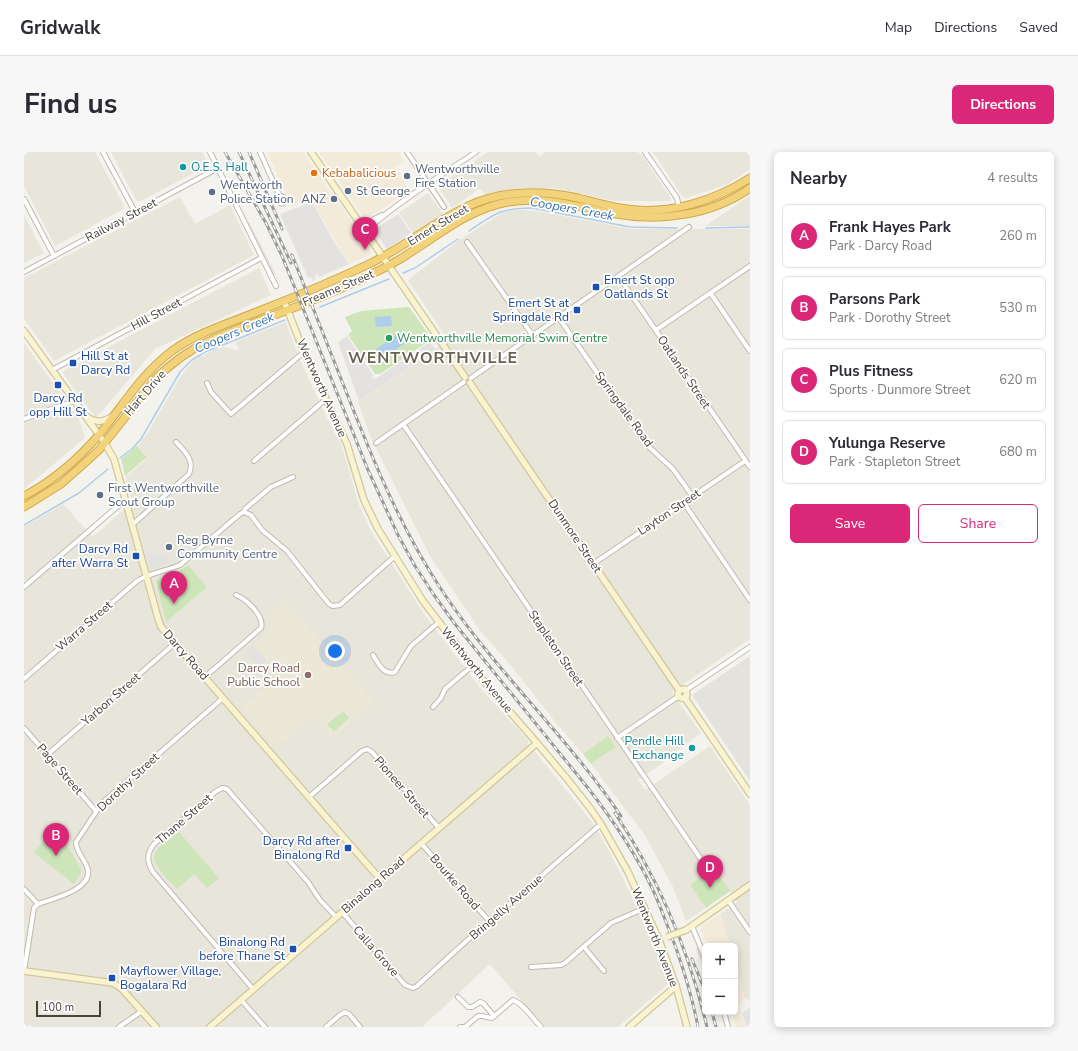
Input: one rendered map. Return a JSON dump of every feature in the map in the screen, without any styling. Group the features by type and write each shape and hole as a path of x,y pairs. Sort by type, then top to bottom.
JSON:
{"highway":[{"name":"Emert Street","path":"383,257 456,212 468,206 504,195 521,193 552,193 628,209 658,209 695,204 716,196 750,178"},
{"name":"Emert Street","path":"389,266 469,215 491,206 536,200 551,201 630,216 668,216 686,214 714,206 725,202 750,188"},
{"name":"Freame Street","path":"284,301 332,281 383,257"},
{"name":"Freame Street","path":"288,310 389,266"},
{"name":"Hart Drive","path":"24,496 50,480 68,466 99,435 144,377 164,358 180,346 214,328 284,301"},
{"name":"Hart Drive","path":"24,507 69,478 95,454 156,378 177,360 202,344 288,310"}],"main road":[{"name":"Dunmore Street","path":"311,152 679,690"},
{"name":"Wentworth Avenue","path":"284,301 304,352 347,444 369,512 395,556 439,622 490,689 537,743 590,808 601,824 628,872 659,940 676,986 687,1027"},
{"name":"Darcy Road","path":"24,332 104,442 116,464 160,624 205,678 380,879"},
{"path":"84,414 93,421 99,422 112,417"},
{"path":"685,698 687,695 684,688 679,690 678,696 685,698 750,794"},
{"name":"Binalong Road","path":"210,1027 537,743"},
{"path":"659,940 686,930 750,885"},
{"path":"24,971 116,984 156,1027"},
{"path":"629,1027 676,986"}],"street":[{"path":"103,152 135,212"},
{"path":"210,152 276,286"},
{"path":"260,152 280,197"},
{"path":"407,152 444,207"},
{"path":"359,222 367,223 389,211 476,152"},
{"path":"645,152 677,198 679,207"},
{"name":"Railway Street","path":"24,272 218,168"},
{"path":"24,199 54,256"},
{"path":"367,234 370,227 389,211"},
{"path":"376,442 619,277 689,227"},
{"path":"468,242 533,336"},
{"name":"Hill Street","path":"52,370 261,258"},
{"path":"656,330 750,266"},
{"name":"Oatlands Street","path":"619,277 750,468"},
{"path":"711,294 750,352"},
{"name":"Springdale Road","path":"559,318 648,446 673,469 693,497"},
{"path":"207,383 211,392 231,414 304,352"},
{"path":"254,461 326,399"},
{"path":"24,419 74,401"},
{"name":"Stapleton Street","path":"403,424 709,871"},
{"path":"132,525 189,474 191,461 176,442"},
{"name":"Layton Street","path":"593,564 745,460"},
{"name":"Warra Street","path":"24,679 137,581 146,576 170,569 182,563 237,516 244,512 245,509 270,487 293,477"},
{"path":"24,587 118,506 126,502"},
{"path":"684,503 750,600"},
{"path":"244,512 251,515 262,530 286,551 329,604 333,606 340,605 395,556"},
{"path":"205,678 261,628 263,623 244,599 236,596"},
{"path":"373,655 385,672 391,674 395,672 411,646 439,622"},
{"name":"Yarbon Street","path":"47,755 175,643"},
{"path":"686,690 750,647"},
{"path":"433,707 441,698 445,688 472,666"},
{"path":"618,738 678,696"},
{"name":"Dorothy Street","path":"38,904 73,892 81,887 88,870 78,850 76,842 102,803 223,698"},
{"name":"Page Street","path":"24,728 96,811"},
{"name":"Pioneer Street","path":"309,797 362,751 367,749 372,752 439,828"},
{"name":"Thane Street","path":"254,989 153,872 148,860 148,854 154,844 215,792 222,788 227,790 308,882 320,900 336,917"},
{"name":"Bringelly Avenue","path":"411,988 417,986 489,921 601,824"},
{"name":"Bourke Road","path":"421,843 489,921"},
{"path":"24,889 38,904 32,913 24,971"},
{"path":"728,900 750,932"},
{"path":"531,966 563,964 611,924 645,908"},
{"name":"Calla Grove","path":"342,912 405,985 411,988"},
{"path":"692,926 702,951"},
{"path":"584,947 604,971"},
{"path":"458,997 468,1007 474,1006 480,1002 483,1003 494,1016"},
{"path":"241,1000 265,1027"},
{"path":"465,1027 478,1016 490,1019 509,1003 515,1000 541,1027"},
{"path":"119,1027 142,1011"},
{"path":"326,1027 340,1014 346,1012 360,1027"},
{"path":"725,1015 728,1027"}],"shaded area":[{"path":"24,152 95,152 125,208 55,246 24,186"},
{"path":"111,152 202,152 209,165 139,202 136,200"},
{"path":"267,152 303,152 372,251 371,254 349,264 309,196 292,207"},
{"path":"319,152 398,152 404,161 394,168 409,190 367,219 364,218"},
{"path":"488,152 535,152 539,157 546,152 637,152 642,155 671,198 670,201 615,201 553,188 520,188 485,194 480,188 452,208 438,186"},
{"path":"653,152 750,152 750,169 728,184 686,198 682,196"},
{"path":"428,193 443,214 414,234 399,213"},
{"path":"750,195 750,226 706,226"},
{"path":"180,197 195,224 230,205 254,255 54,361 24,319 24,278"},
{"path":"312,202 333,240 349,264 319,277 317,274 315,275 316,279 313,281 311,277 308,278 280,214"},
{"path":"518,210 536,211 631,229 750,229 750,639 672,692 701,733 675,752 676,754 638,780 645,790 710,746 750,805 750,1001 745,998 738,974 738,943 729,943 720,914 737,902 716,871 712,876 706,877 690,885 706,908 686,921 673,887 644,834 591,764 616,747 608,736 583,754 508,662 481,632 430,556 371,438 358,402 448,340 408,280 458,241 502,213"},
{"path":"398,214 411,233 387,249 374,230"},
{"path":"24,215 44,253 24,263"},
{"path":"245,222 249,222 276,275 272,275"},
{"path":"259,268 271,295 155,349 96,418 64,375 63,372 65,370"},
{"path":"286,322 300,360 323,410 342,446 359,505 371,531 424,614 482,690 528,740 528,743 592,822 601,836 623,878 657,953 668,984 618,1027 544,1027 490,964 422,1027 33,1027 30,1024 28,1027 24,1027 24,527 63,504 93,537 132,502 126,477 148,457 138,446 149,431 179,379 196,359 216,349 224,347 239,350 235,342","holes":["275,626 333,738 313,715 242,709 272,683","179,832 207,888 194,874 155,853"]},
{"path":"347,336 373,375 372,378 375,379 430,342 435,349 359,401 338,342"},
{"path":"24,343 79,419 85,438 24,489"},
{"path":"153,548 156,556 167,552 170,563 151,569 146,553"},
{"name":"Darcy Road Public School","path":"285,600 374,702 333,738 312,715 275,748 242,709 271,683 245,652 275,626 266,616"},
{"path":"253,645 267,661 259,668 245,652"},
{"path":"750,656 750,781 692,695"},
{"path":"720,914 729,943 707,943 701,930 702,926"},
{"path":"699,948 702,956 702,964 696,949"},
{"path":"738,974 745,998 738,1005"},
{"path":"738,1005 747,1027 736,1027 733,1015 738,1015"},
{"path":"750,1007 750,1027 747,1027 742,1014"}],"green space":[{"name":"Wentworthville Memorial Swim Centre","path":"409,307 429,335 429,341 380,374 375,374 348,335 352,331 345,317 361,311"},
{"path":"137,446 147,457 125,476 121,459"},
{"path":"188,565 207,587 166,622 156,581 163,576 180,570"},
{"path":"343,711 349,718 334,732 327,724"},
{"path":"608,736 616,747 591,764 583,754"},
{"path":"50,831 66,844 81,869 81,873 74,884 34,853"},
{"path":"179,832 219,878 207,888 194,874 177,889 155,862 155,853 159,847"},
{"path":"715,870 730,891 706,908 690,885 703,875 706,877 712,876"}],"water":[{"path":"391,316 392,326 376,327 375,317"},
{"path":"401,332 408,341 381,360 375,350"}],"waterway":[{"name":"Coopers Creek","path":"469,231 498,213 521,208 532,208 630,227 677,228"},
{"name":"Coopers Creek","path":"706,228 750,227"},
{"name":"Coopers Creek","path":"403,273 415,268 458,239"},
{"name":"Coopers Creek","path":"320,307 389,279"},
{"name":"Coopers Creek","path":"120,458 133,448 141,439 180,372 192,360 205,352 285,320"},
{"name":"Coopers Creek","path":"24,525 79,493 108,469"}],"railway":[{"path":"225,152 266,223 282,256 368,470 398,535 415,566 455,624 588,788 631,849 652,888 676,948 694,1007 698,1027"},
{"path":"239,152 291,263"},
{"path":"249,152 282,229"},
{"path":"292,255 379,473 427,567 462,619 507,675 578,758 621,816"},
{"path":"615,813 631,838 671,916 682,943 700,999 707,1027"},
{"path":"692,959 702,984"},
{"path":"713,1015 716,1027"}],"place":[{"name":"O.E.S. Hall","path":"183,167"},
{"name":"Kebabalicious","path":"314,173"},
{"name":"Wentworthville Fire Station","path":"407,176"},
{"name":"St George","path":"348,191"},
{"name":"Wentworth Police Station","path":"212,192"},
{"name":"ANZ","path":"334,199"},
{"name":"Plus Fitness","path":"365,250"},
{"name":"Emert St opp Oatlands St","path":"596,287"},
{"name":"Emert St at Springdale Rd","path":"577,310"},
{"name":"Wentworthville Memorial Swim Centre","path":"389,338"},
{"name":"Hill St at Darcy Rd","path":"73,363"},
{"name":"Darcy Rd opp Hill St","path":"58,385"},
{"name":"First Wentworthville Scout Group","path":"100,495"},
{"name":"Reg Byrne Community Centre","path":"169,547"},
{"name":"Darcy Rd after Warra St","path":"136,556"},
{"name":"Frank Hayes Park","path":"174,604"},
{"name":"Darcy Road Public School","path":"308,675"},
{"name":"Pendle Hill Exchange","path":"692,748"},
{"name":"Darcy Rd after Binalong Rd","path":"348,848"},
{"name":"Parsons Park","path":"56,856"},
{"name":"Yulunga Reserve","path":"710,888"},
{"name":"Binalong Rd before Thane St","path":"293,949"},
{"name":"Mayflower Village, Bogalara Rd","path":"112,978"}],"district":[{"name":"WENTWORTHVILLE","path":"433,357"}]}
